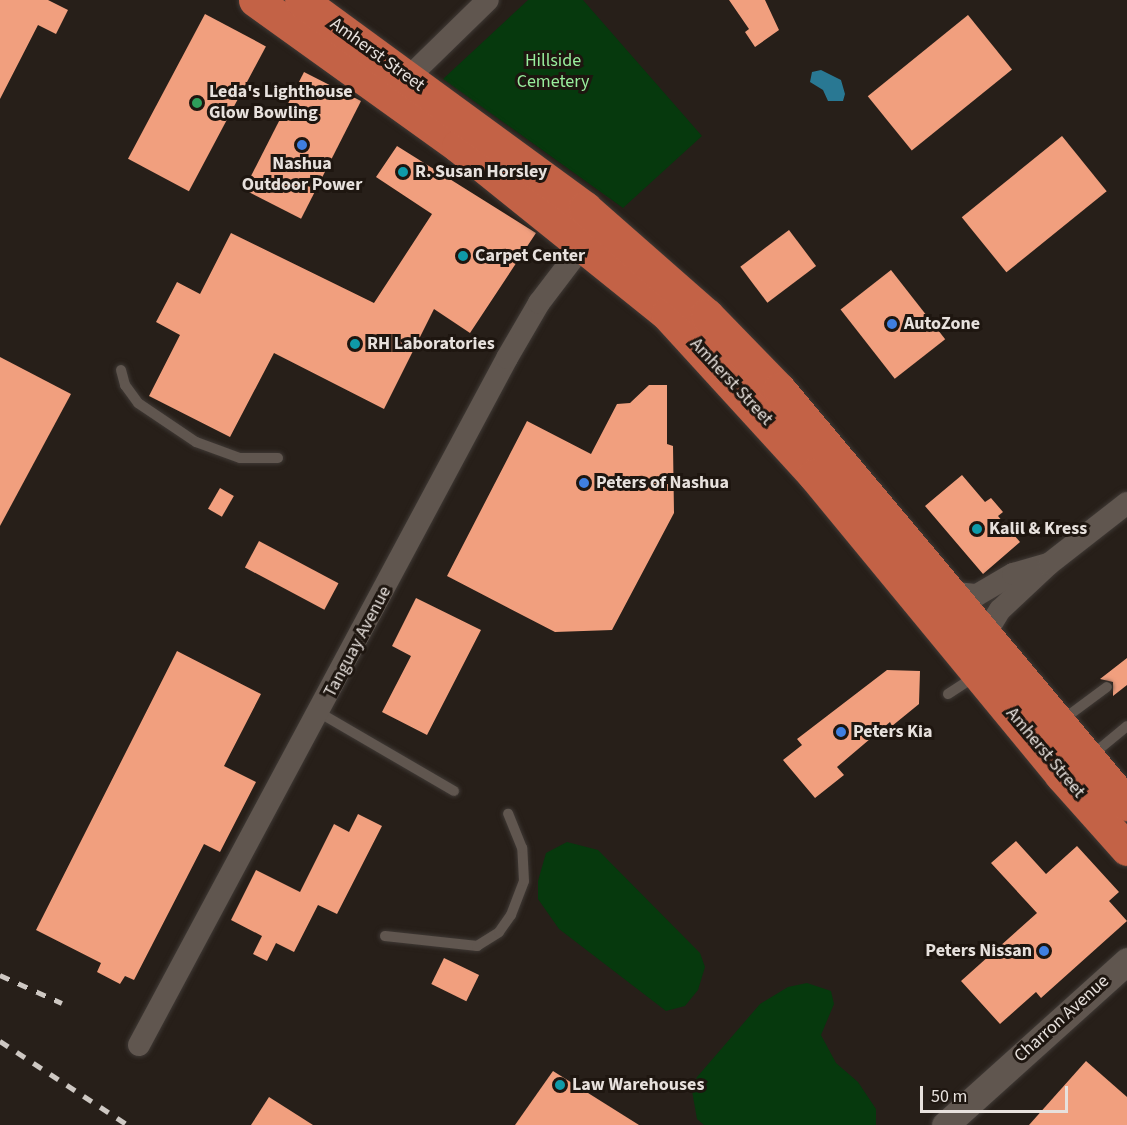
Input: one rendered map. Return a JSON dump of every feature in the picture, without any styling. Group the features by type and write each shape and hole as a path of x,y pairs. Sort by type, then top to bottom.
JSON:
{"highway":[{"name":"Amherst Street","path":"255,0 458,146 584,244 667,314 718,366 1127,849"},
{"name":"Amherst Street","path":"301,0 585,208 699,307 779,389 988,643 1127,804"}],"street":[{"path":"409,77 488,0"},
{"name":"Tanguay Avenue","path":"140,1045 320,713 507,358 539,303 584,244"},
{"path":"988,643 989,628 995,616 1049,564 1127,503"},
{"path":"947,592 977,595 1013,574 1049,564"},
{"name":"Charron Avenue","path":"945,1125 1127,961"}],"lane":[{"path":"121,370 125,385 138,403 196,442 240,458 278,458"},
{"path":"948,694 980,674"},
{"path":"1057,724 1107,687"},
{"path":"320,713 454,791"},
{"path":"1087,759 1127,726"},
{"path":"385,936 477,946 499,932 511,915 524,881 522,848 508,814"}],"green space":[{"name":"Hillside Cemetery","path":"528,0 583,0 702,136 623,208 443,79"},
{"path":"567,842 598,850 700,953 705,967 698,990 685,1006 666,1011 559,929 538,899 538,881 546,853"},
{"path":"807,983 831,991 834,1004 821,1035 836,1063 858,1082 876,1109 876,1125 704,1125 697,1119 692,1091 697,1077 760,1004 788,987"}],"water":[{"path":"821,70 841,80 845,94 843,101 828,101 823,90 810,82 812,72"}],"building":[{"path":"0,0 48,0 68,10 56,34 38,25 0,99"},
{"path":"729,0 765,0 779,30 755,47 745,32 749,29"},
{"name":"Leda's Lighthouse Glow Bowling","path":"205,14 266,46 189,191 128,159"},
{"path":"968,15 1012,69 912,151 868,96"},
{"name":"Nashua Outdoor Power","path":"304,72 361,101 301,219 244,190"},
{"path":"1062,136 1107,191 1006,272 962,217"},
{"path":"397,146 536,233 470,333 434,309 384,409 274,353 230,437 149,396 180,335 156,322 177,282 200,294 231,233 374,303 432,214 376,177"},
{"path":"789,230 816,266 767,303 740,267"},
{"name":"AutoZone","path":"891,270 945,339 895,379 841,309"},
{"path":"0,357 71,394 0,526"},
{"name":"Peters of Nashua","path":"649,385 667,385 667,444 673,446 674,513 612,630 555,632 447,576 527,421 591,454 617,404 630,403"},
{"name":"Kalil & Kress","path":"962,475 985,502 991,498 1003,512 998,516 1020,542 983,574 925,506"},
{"path":"220,488 234,496 222,517 208,509"},
{"path":"259,541 338,583 324,610 245,567"},
{"path":"416,598 481,630 427,735 382,712 411,656 392,646"},
{"path":"177,651 261,694 224,766 256,782 220,852 204,844 134,980 125,976 120,984 97,972 101,963 36,930"},
{"path":"1127,658 1127,685 1113,696 1113,682 1100,679"},
{"name":"Peters Kia","path":"887,670 920,671 919,704 892,726 890,722 837,767 844,775 815,798 783,760 802,745 797,739"},
{"path":"358,814 382,826 337,914 318,905 294,952 276,943 267,961 253,954 262,936 231,920 256,870 300,892 334,824 349,832"},
{"name":"Peters Nissan","path":"1016,841 1046,874 1077,846 1119,892 1109,901 1127,921 1041,998 1036,992 1000,1024 961,981 1037,913 991,863"},
{"path":"444,958 479,975 466,1001 431,984"},
{"path":"1086,1061 1127,1097 1127,1125 1029,1125"},
{"name":"Law Warehouses","path":"553,1071 639,1125 515,1125"},
{"path":"269,1097 313,1125 251,1125"}],"railway":[{"path":"0,975 62,1003"},
{"path":"0,1041 128,1125"}],"place":[{"name":"Leda's Lighthouse Glow Bowling","path":"197,103"},
{"name":"Nashua Outdoor Power","path":"302,145"},
{"name":"R. Susan Horsley","path":"403,172"},
{"name":"Carpet Center","path":"463,256"},
{"name":"AutoZone","path":"892,324"},
{"name":"RH Laboratories","path":"355,344"},
{"name":"Peters of Nashua","path":"584,483"},
{"name":"Kalil & Kress","path":"977,529"},
{"name":"Peters Kia","path":"841,732"},
{"name":"Peters Nissan","path":"1044,951"},
{"name":"Law Warehouses","path":"560,1085"}]}
